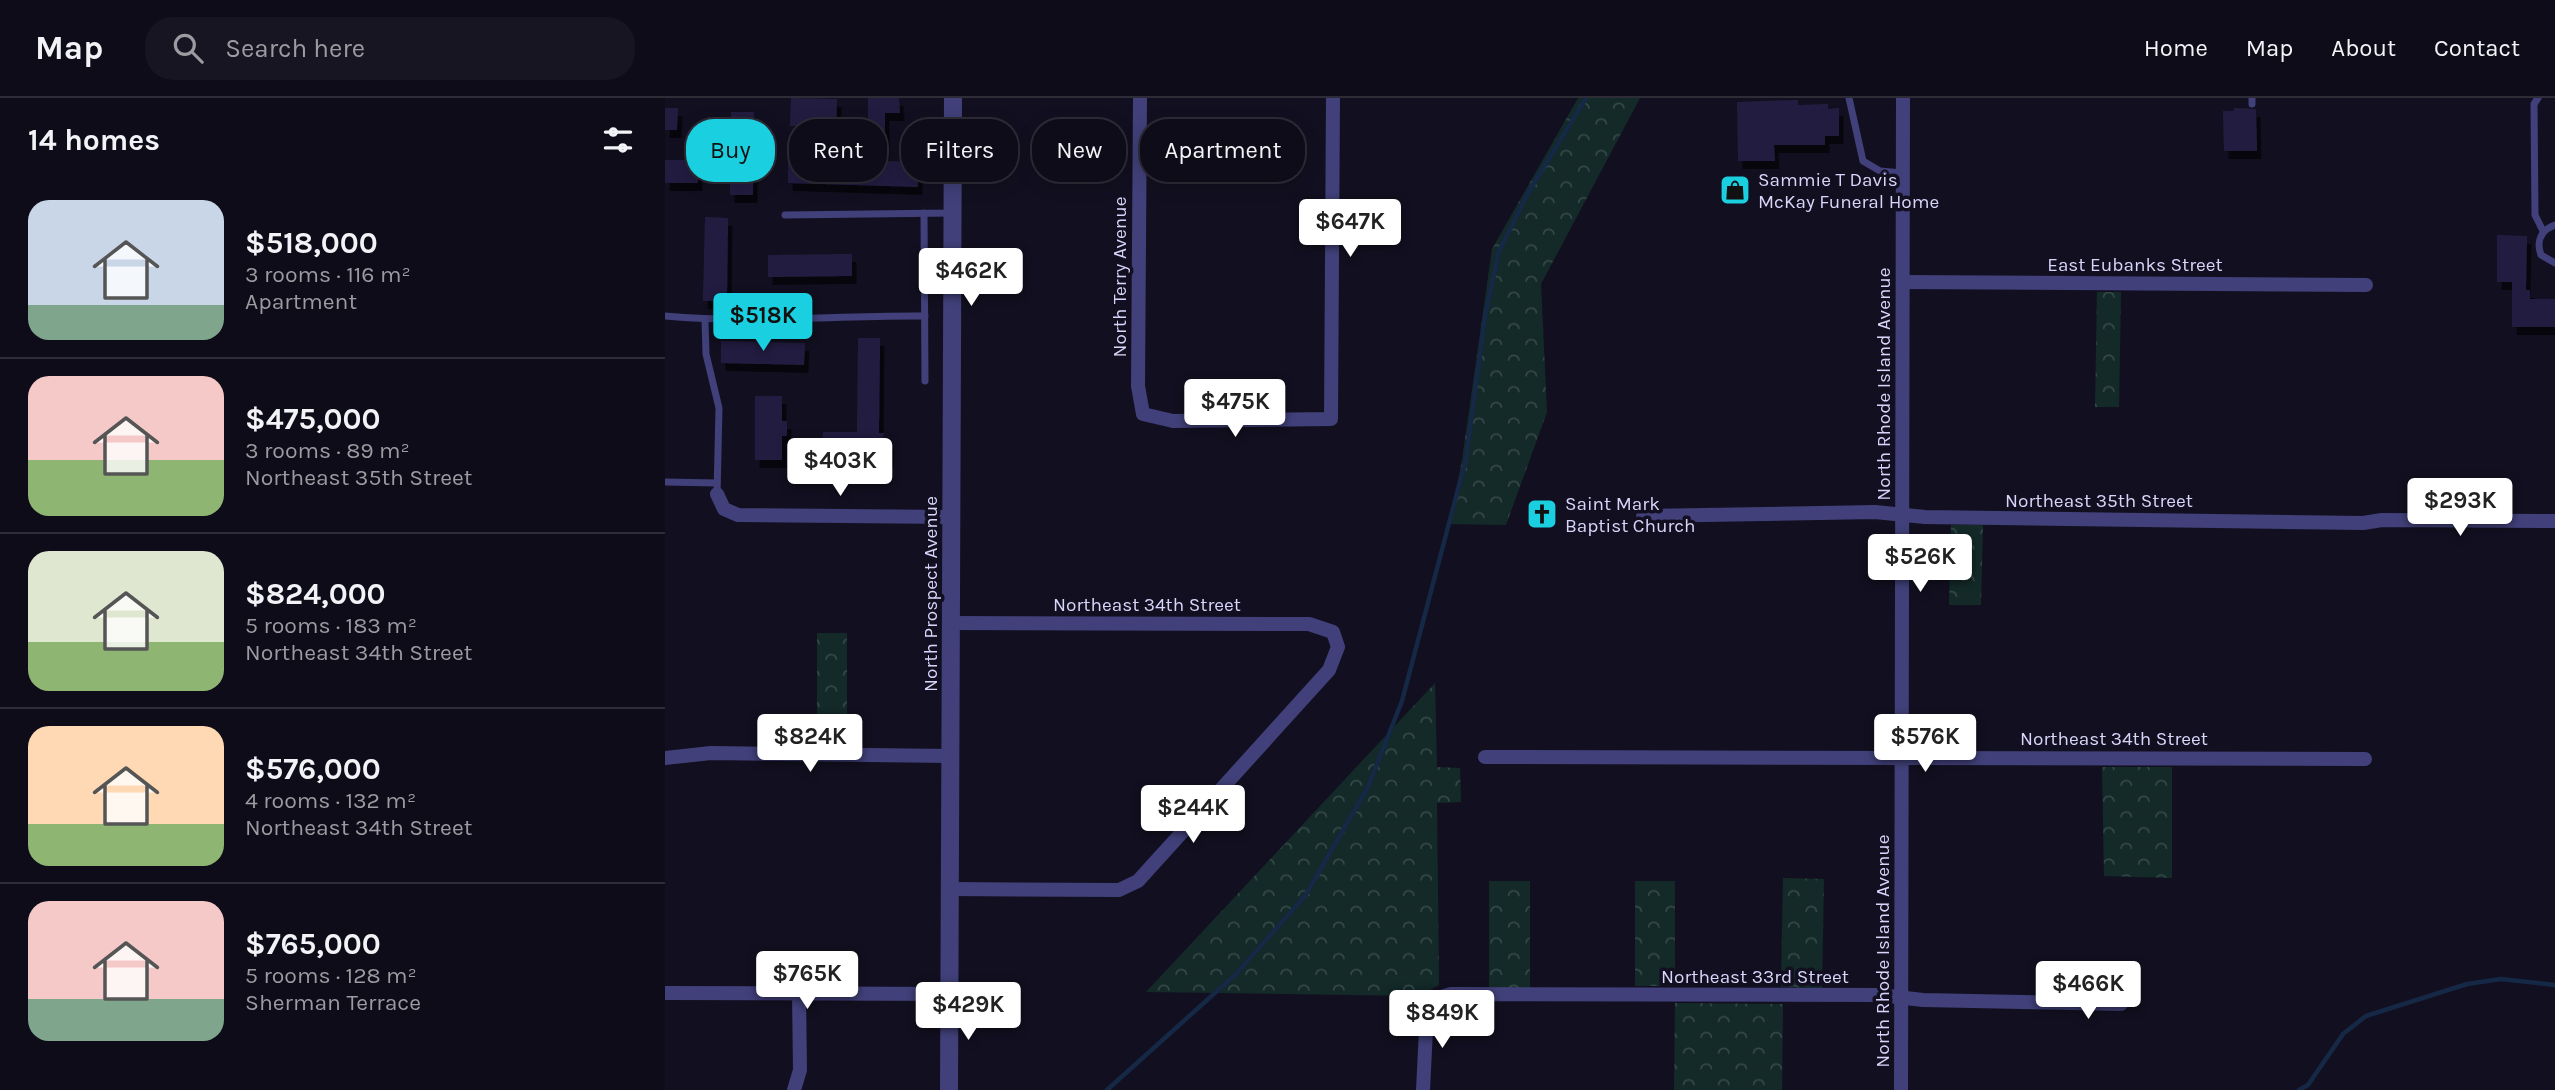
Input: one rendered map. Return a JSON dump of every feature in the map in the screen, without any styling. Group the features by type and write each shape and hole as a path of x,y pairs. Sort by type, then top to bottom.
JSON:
{"street":[{"name":"North Prospect Avenue","path":"949,1090 953,98"},
{"name":"North Terry Avenue","path":"1140,98 1138,386 1143,414 1173,421 1331,419 1333,98"},
{"name":"North Rhode Island Avenue","path":"1901,1090 1903,98"},
{"name":"East Eubanks Street","path":"1903,282 2366,285"},
{"path":"717,488 723,509 738,515 951,517"},
{"name":"Northeast 35th Street","path":"1643,516 1875,512 2040,520 2555,522"},
{"name":"Northeast 34th Street","path":"950,889 1119,890 1138,881 1329,670 1336,657 1337,639 1325,627 1309,624 951,623"},
{"path":"665,758 711,753 951,756"},
{"name":"Northeast 34th Street","path":"1485,757 2365,760"},
{"path":"665,993 950,994"},
{"path":"794,1090 800,1070 799,994"},
{"name":"Northeast 33rd Street","path":"1423,1090 1427,1009 1433,1001 1451,994 1879,995 1901,998 2121,1004"}],"lane":[{"path":"1849,98 1863,161 1880,172 1903,173"},
{"path":"2538,98 2534,104 2535,215 2543,231 2539,249 2546,260 2555,263"},
{"path":"925,213 925,381"},
{"path":"785,215 953,213"},
{"path":"2543,231 2555,225"},
{"path":"665,316 705,319 925,316"},
{"path":"665,482 717,488 719,408 706,354 705,319"}],"green space":[{"path":"1578,98 1640,98 1541,284 1547,412 1506,525 1449,524 1462,460 1492,249"},
{"path":"2097,292 2121,292 2119,407 2095,407"},
{"path":"1951,525 1983,525 1981,605 1949,605"},
{"path":"817,633 847,633 847,750 817,750"},
{"path":"1435,683 1437,767 1460,768 1461,802 1437,803 1439,985 1419,996 1146,992"},
{"path":"2102,767 2172,767 2172,878 2104,876"},
{"path":"1783,878 1824,879 1822,988 1781,987"},
{"path":"1489,881 1530,881 1530,990 1489,990"},
{"path":"1635,881 1675,881 1675,986 1635,986"},
{"path":"1675,1003 1783,1004 1782,1090 1674,1090"}],"building":[{"path":"791,98 837,99 836,119 790,119"},
{"path":"868,98 899,98 900,113 885,113 885,119 868,119"},
{"path":"1798,100 1798,105 1828,104 1828,109 1839,108 1839,136 1825,136 1825,145 1774,145 1775,161 1738,161 1737,102"},
{"path":"665,108 678,108 677,130 665,130"},
{"path":"2234,108 2256,109 2257,151 2224,151 2223,111 2234,111"},
{"path":"731,112 754,112 754,119 731,119"},
{"path":"788,157 789,182 887,182 887,161 901,161 901,182 918,182 918,187 788,183"},
{"path":"665,160 686,160 686,182 698,182 698,183 665,183"},
{"path":"730,182 753,182 753,195 730,195"},
{"path":"705,217 728,218 727,301 703,301"},
{"path":"2497,235 2527,236 2526,290 2530,290 2530,299 2555,299 2555,327 2512,327 2512,282 2497,282"},
{"path":"852,254 852,276 768,277 768,255"},
{"path":"858,338 880,338 879,433 884,433 883,441 890,441 889,459 863,459 863,462 822,458 823,432 857,432"},
{"path":"721,341 805,343 804,365 721,363"},
{"path":"755,396 782,396 782,421 787,421 787,436 782,436 782,460 755,460"}],"waterway":[{"path":"1107,1090 1236,974 1305,896 1368,787 1402,701 1466,459 1485,316 1499,251 1528,193 1586,98"},
{"path":"2299,1090 2308,1085 2343,1034 2366,1016 2467,984 2501,979 2555,985"}],"place":[{"name":"Sammie T Davis McKay Funeral Home","path":"1735,190"},
{"name":"Saint Mark Baptist Church","path":"1542,514"}]}
